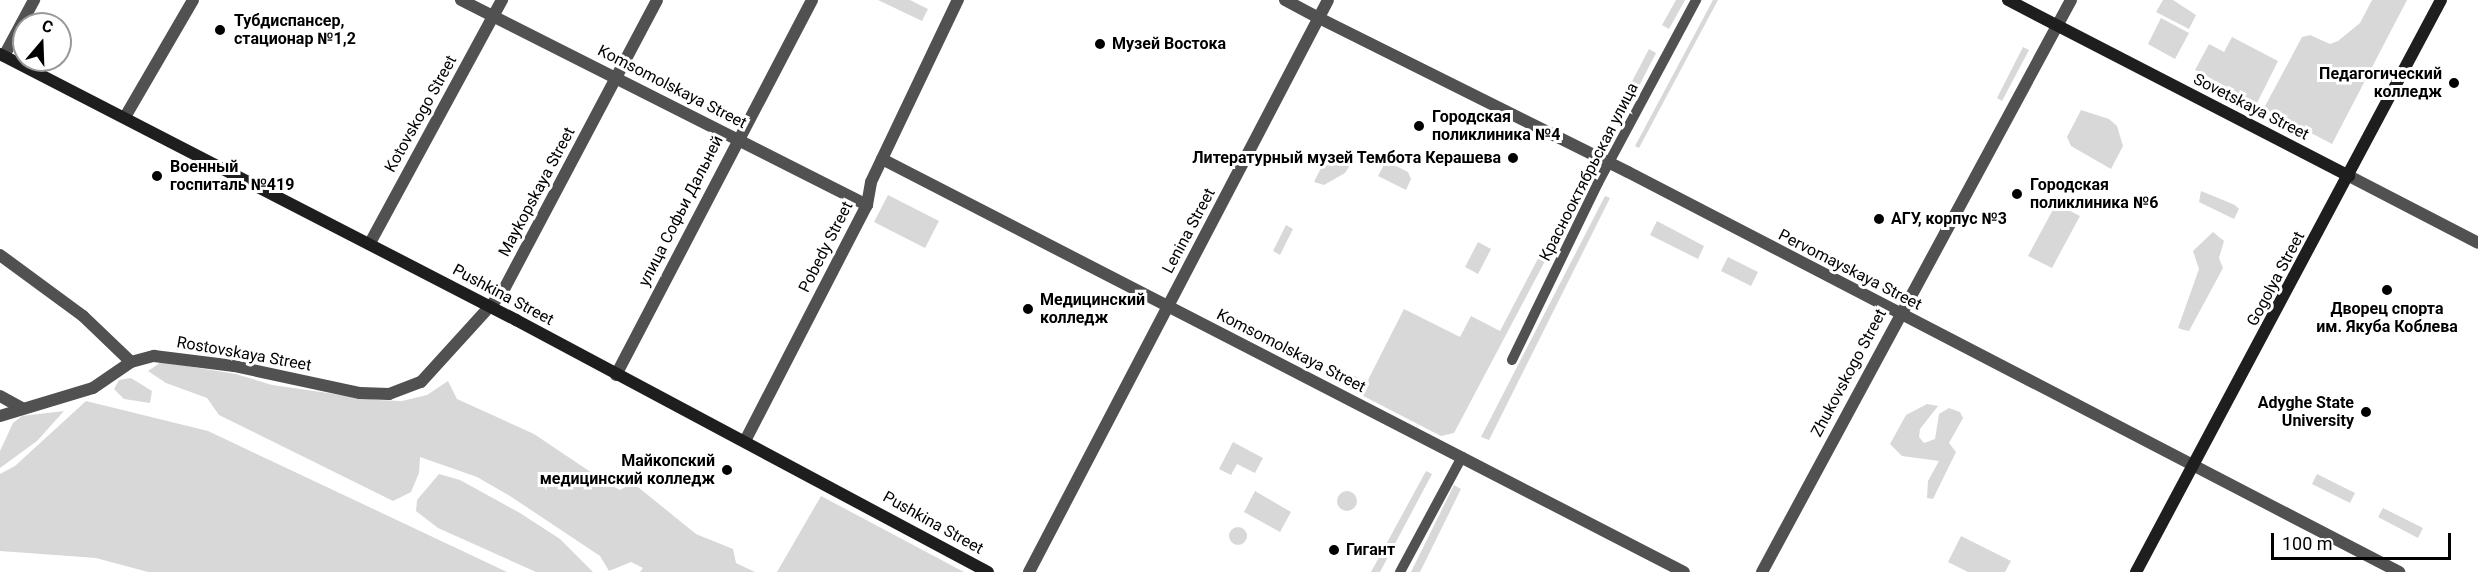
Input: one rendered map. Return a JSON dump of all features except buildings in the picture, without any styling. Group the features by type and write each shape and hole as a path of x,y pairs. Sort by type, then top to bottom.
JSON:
{"main road":[{"name":"Sovetskaya Street","path":"2008,0 2349,176"},
{"name":"Gogolya Street","path":"2136,572 2349,176 2440,0"},
{"name":"Pushkina Street","path":"2,55 370,243 988,572"}],"street":[{"path":"2,55 34,0"},
{"path":"125,117 193,0"},
{"name":"Komsomolskaya Street","path":"461,0 616,76 867,205"},
{"name":"Kotovskogo Street","path":"370,243 502,0"},
{"name":"Maykopskaya Street","path":"422,382 492,307 657,0"},
{"name":"улица Софьи Дальней","path":"616,375 737,138 812,0"},
{"name":"Pobedy Street","path":"745,441 867,205 871,182 958,0"},
{"name":"Pervomayskaya Street","path":"1285,0 1610,163 2398,572"},
{"name":"Lenina Street","path":"1029,572 1328,0"},
{"name":"Краснооктябрьская улица","path":"1512,360 1610,163 1696,0"},
{"name":"Zhukovskogo Street","path":"1762,572 1899,314 2071,0"},
{"name":"Komsomolskaya Street","path":"882,159 1684,572"},
{"name":"Sovetskaya Street","path":"2349,176 2478,243"},
{"path":"0,255 83,316 131,362"},
{"name":"Rostovskaya Street","path":"0,416 93,388 131,362 154,356 234,366 360,393 389,394 422,382"},
{"path":"0,396 22,408"},
{"path":"1400,572 1462,457"}],"shaded area":[{"path":"878,0 910,0 928,9 922,21"},
{"path":"1676,0 1685,0 1669,29 1662,25"},
{"path":"1713,0 1718,0 1639,148 1635,146"},
{"path":"2163,0 2173,0 2196,15 2189,29 2156,12"},
{"path":"2372,0 2407,0 2332,144 2264,108 2302,37 2310,35 2330,44 2338,41 2360,23"},
{"path":"2161,18 2189,33 2175,59 2148,44"},
{"path":"2232,37 2278,61 2257,103 2195,70 2209,44 2224,52"},
{"path":"2023,47 2029,50 2002,101 1997,98"},
{"path":"1649,49 1656,53 1623,117 1616,112"},
{"path":"2081,110 2109,119 2117,126 2123,146 2111,169 2071,146 2067,137"},
{"path":"1341,156 1352,162 1345,173 1324,185 1314,182 1322,166"},
{"path":"1386,161 1408,172 1411,179 1406,190 1378,176"},
{"path":"2201,191 2235,205 2239,209 2234,219 2199,202"},
{"path":"1573,192 1580,195 1454,433 1441,436 1336,382 1342,370 1367,382 1404,309 1460,337 1471,316 1500,331"},
{"path":"888,195 939,221 925,248 874,222"},
{"path":"1605,196 1610,198 1489,440 1481,437"},
{"path":"2056,204 2080,216 2052,268 2028,256"},
{"path":"1657,221 1704,246 1698,259 1650,235"},
{"path":"1286,225 1293,229 1280,255 1273,251"},
{"path":"2213,232 2224,241 2219,258 2223,268 2189,331 2184,330 2178,328 2199,269 2193,251"},
{"path":"1478,242 1491,249 1478,274 1465,267"},
{"path":"1728,257 1758,272 1751,286 1721,271"},
{"path":"161,362 236,374 272,385 377,400 402,401 427,395 448,381 457,399 534,434 607,483 620,490 633,483 696,534 733,549 736,563 755,572 640,572 643,568 631,562 609,571 600,556 510,496 477,477 420,457 419,473 411,492 393,501 219,415 207,398 166,383 148,371"},
{"path":"131,378 152,391 150,403 124,399 114,389 119,380"},
{"path":"86,401 208,431 507,572 148,572 96,558 0,551 0,474 15,466"},
{"path":"1927,404 1938,406 1920,429 1919,437 1924,443 1935,439 1939,414 1949,408 1960,412 1963,418 1949,443 1956,452 1933,499 1927,498 1928,481 1939,461 1902,456 1890,444 1906,415"},
{"path":"64,411 37,441 0,468 0,451 13,423 22,416"},
{"path":"1233,442 1263,458 1255,473 1237,464 1231,475 1219,469"},
{"path":"1426,471 1432,474 1380,572 1371,572"},
{"path":"439,474 460,480 520,513 560,539 593,572 536,572 438,528 416,511 417,500"},
{"path":"2317,474 2355,493 2350,503 2312,484"},
{"path":"1454,485 1461,489 1420,572 1411,572"},
{"path":"1255,491 1291,512 1280,532 1244,512"},
{"path":"1347,491 1354,494 1357,501 1354,508 1347,511 1340,508 1337,501 1340,494"},
{"path":"821,496 964,572 777,572"},
{"path":"2383,508 2423,528 2418,538 2378,517"},
{"path":"1238,527 1244,530 1247,536 1244,542 1238,545 1232,542 1229,536 1232,530"},
{"path":"1961,536 2011,561 2005,572 1968,572 1948,562"}],"place":[{"name":"Тубдиспансер, стационар №1,2","path":"220,30"},
{"name":"Музей Востока","path":"1100,44"},
{"name":"Педагогический колледж","path":"2454,83"},
{"name":"Городская поликлиника №4","path":"1419,126"},
{"name":"Литературный музей Тембота Керашева","path":"1513,158"},
{"name":"Военный госпиталь №419","path":"157,176"},
{"name":"Городская поликлиника №6","path":"2017,194"},
{"name":"АГУ, корпус №3","path":"1879,219"},
{"name":"Дворец спорта им. Якуба Коблева","path":"2387,290"},
{"name":"Медицинский колледж","path":"1028,309"},
{"name":"Adyghe State University","path":"2366,412"},
{"name":"Майкопский медицинский колледж","path":"727,470"},
{"name":"Гигант","path":"1334,550"}]}
